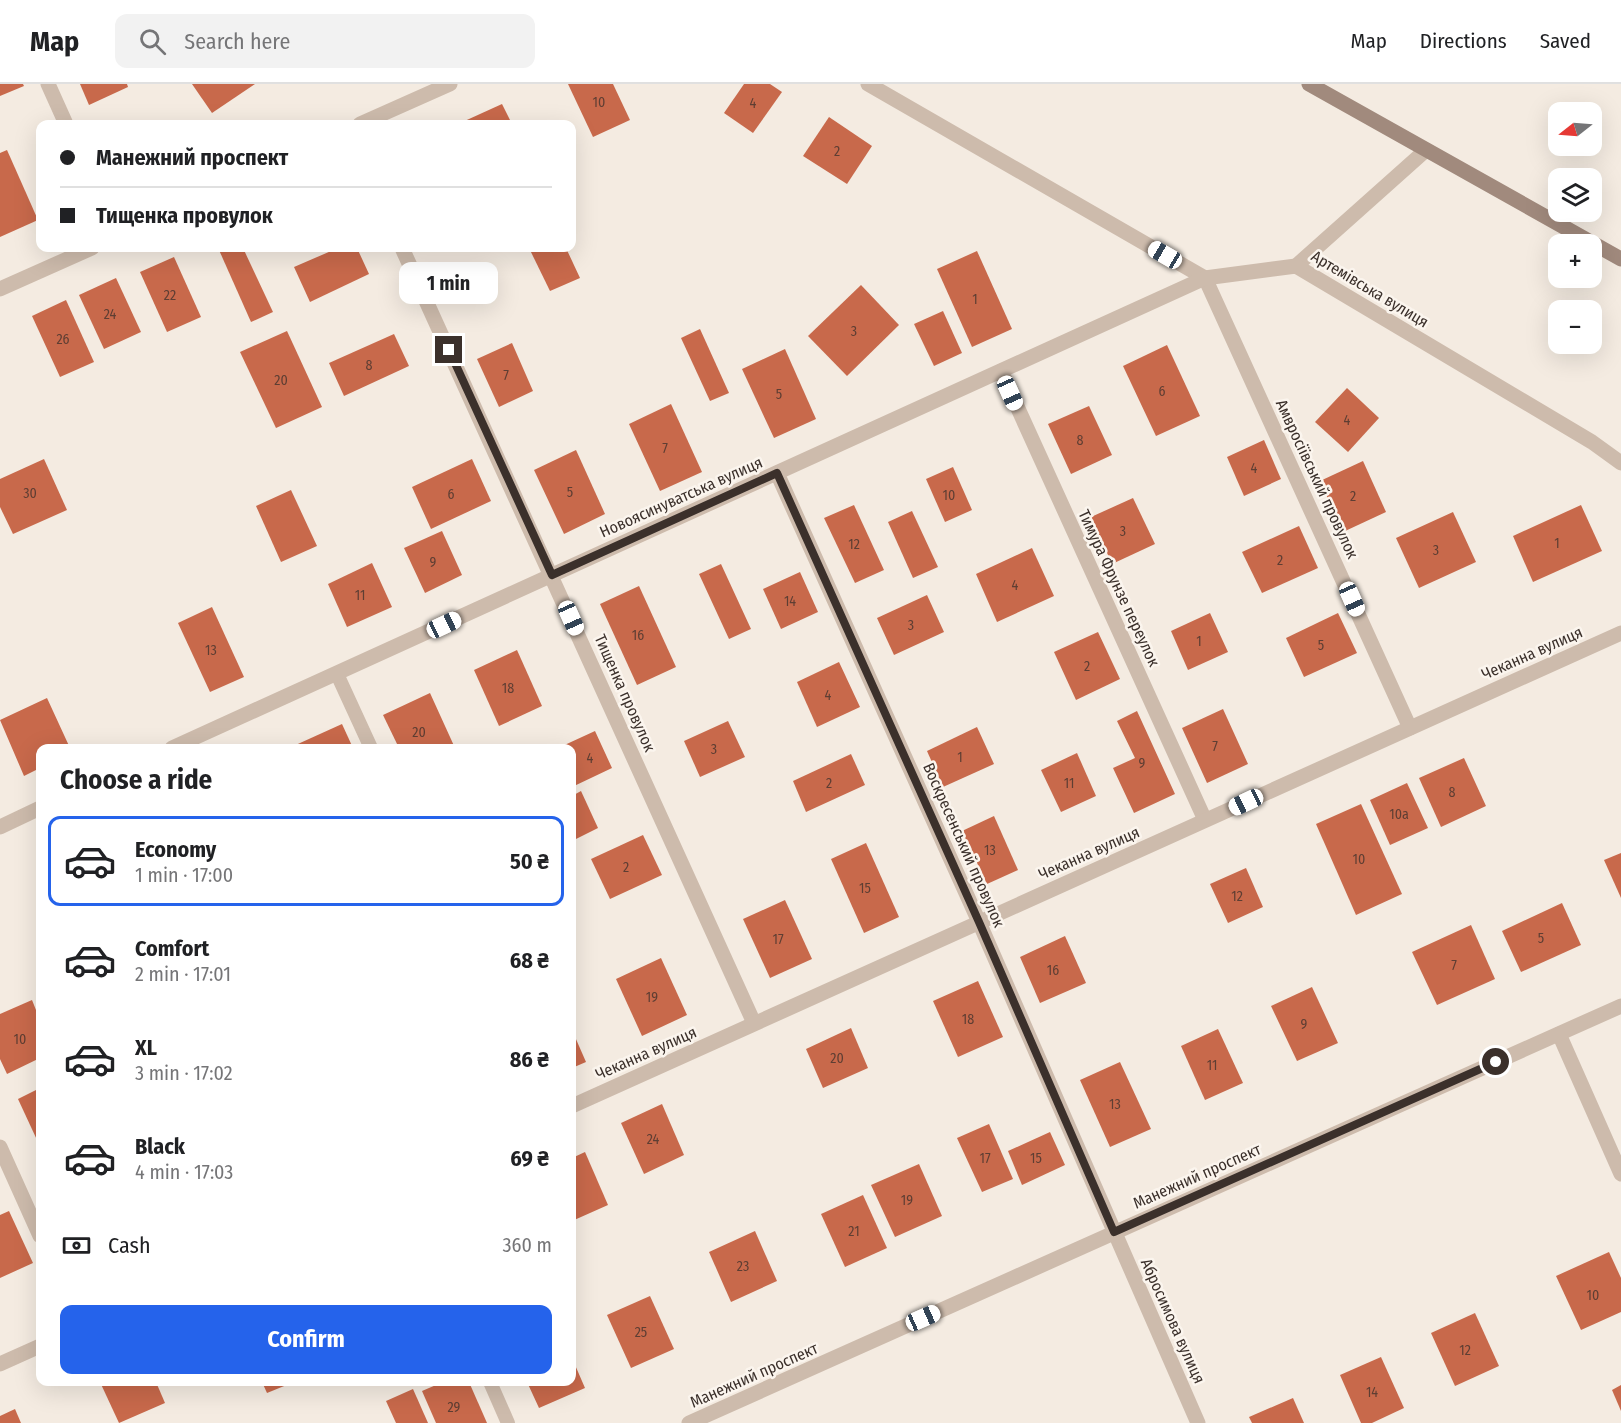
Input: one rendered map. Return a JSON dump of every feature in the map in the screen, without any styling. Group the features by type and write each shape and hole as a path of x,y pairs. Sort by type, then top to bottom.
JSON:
{"main road":[{"path":"1309,84 1621,259"}],"street":[{"path":"48,84 64,120"},
{"path":"369,120 450,84"},
{"path":"868,84 1205,278"},
{"path":"1296,266 1426,150"},
{"path":"0,290 83,252"},
{"name":"Тищенка провулок","path":"404,252 754,1023"},
{"name":"Артемівська вулиця","path":"1205,278 1296,266 1592,442 1621,463"},
{"name":"Новоясинуватська вулиця","path":"181,744 1205,278"},
{"name":"Амвросіївський провулок","path":"1205,278 1410,728"},
{"name":"Тимура Фрунзе переулок","path":"1001,371 1205,820"},
{"name":"Воскресенський провулок","path":"777,473 979,922 1114,1232"},
{"name":"Чеканна вулиця","path":"576,1104 1621,633"},
{"path":"0,827 36,810"},
{"name":"Манежний проспект","path":"690,1423 1621,1006"},
{"path":"1559,1034 1621,1174"},
{"path":"0,1147 36,1227"},
{"name":"Абросимова вулиця","path":"1114,1232 1198,1423"},
{"path":"0,1364 36,1348"}],"lane":[{"path":"337,674 369,744"},
{"path":"492,1386 508,1423"}],"building":[{"path":"0,84 23,84 24,86 0,96"},
{"path":"80,84 127,84 128,87 89,105"},
{"path":"192,84 255,84 212,113"},
{"path":"568,84 613,84 630,120 593,137"},
{"path":"744,84 770,84 782,92 753,133 724,113"},
{"path":"502,104 510,120 467,120"},
{"path":"829,117 872,146 847,184 803,156"},
{"path":"7,150 36,215 36,221 0,237 0,153"},
{"path":"977,251 1012,329 972,347 937,269"},
{"path":"220,252 245,252 273,312 251,322"},
{"path":"329,252 359,252 369,274 310,302 294,267"},
{"path":"531,252 568,252 580,278 550,291"},
{"path":"174,257 201,317 167,332 140,272"},
{"path":"116,278 141,332 104,349 79,295"},
{"path":"861,285 899,325 847,376 808,336"},
{"path":"66,300 94,362 60,377 32,316"},
{"path":"943,311 962,353 934,366 914,324"},
{"path":"700,329 729,393 710,401 681,338"},
{"path":"287,331 322,407 276,428 240,352"},
{"path":"394,334 409,366 344,396 329,363"},
{"path":"512,343 533,391 499,407 477,359"},
{"path":"1167,345 1200,416 1156,436 1123,366"},
{"path":"785,349 816,419 774,438 742,369"},
{"path":"1347,388 1379,418 1348,452 1315,422"},
{"path":"671,404 702,472 660,491 629,424"},
{"path":"1089,406 1112,455 1071,474 1048,424"},
{"path":"1264,440 1281,479 1244,496 1227,457"},
{"path":"576,450 605,514 564,534 534,470"},
{"path":"44,459 67,510 13,534 0,507 0,479"},
{"path":"472,459 491,501 431,529 412,487"},
{"path":"1363,461 1386,512 1343,532 1320,481"},
{"path":"953,467 972,510 945,522 926,479"},
{"path":"291,490 317,546 281,562 256,506"},
{"path":"1133,498 1155,544 1112,564 1091,517"},
{"path":"854,505 884,570 855,583 824,518"},
{"path":"1581,505 1602,551 1533,582 1513,536"},
{"path":"912,511 938,567 913,578 888,522"},
{"path":"1453,512 1476,562 1419,588 1396,538"},
{"path":"1299,526 1318,568 1262,593 1242,552"},
{"path":"442,531 462,575 425,593 404,548"},
{"path":"1032,548 1054,596 997,622 976,574"},
{"path":"372,563 392,607 347,627 328,584"},
{"path":"721,564 751,629 729,639 699,574"},
{"path":"800,572 818,612 781,629 763,589"},
{"path":"639,586 676,667 637,685 600,604"},
{"path":"927,595 944,632 894,655 877,618"},
{"path":"212,607 244,677 210,692 178,623"},
{"path":"1210,613 1228,652 1188,670 1171,631"},
{"path":"1338,613 1357,653 1304,677 1286,638"},
{"path":"1098,632 1120,679 1076,700 1054,652"},
{"path":"517,650 542,706 499,726 474,670"},
{"path":"839,662 860,707 817,727 797,682"},
{"path":"430,693 453,744 397,744 383,715"},
{"path":"47,698 68,744 36,744 36,770 24,776 0,720"},
{"path":"1223,709 1248,764 1207,783 1182,728"},
{"path":"1137,711 1175,794 1134,813 1113,768 1135,758 1117,721"},
{"path":"728,721 745,757 700,777 684,741"},
{"path":"342,724 351,744 298,744"},
{"path":"977,727 994,764 943,787 927,751"},
{"path":"595,731 612,768 576,785 576,744 567,744"},
{"path":"1077,753 1096,796 1061,812 1041,770"},
{"path":"851,754 865,785 806,812 793,781"},
{"path":"1464,758 1486,806 1441,827 1419,778"},
{"path":"1407,783 1428,828 1390,845 1370,800"},
{"path":"581,791 598,828 576,839 576,794"},
{"path":"1361,804 1402,894 1356,915 1316,824"},
{"path":"994,816 1018,870 987,884 962,831"},
{"path":"643,835 662,875 610,899 591,859"},
{"path":"866,843 899,917 864,933 831,859"},
{"path":"1621,853 1621,898 1604,860"},
{"path":"1246,868 1263,907 1228,923 1210,884"},
{"path":"785,900 812,959 770,978 743,919"},
{"path":"1562,903 1581,945 1521,972 1502,931"},
{"path":"1471,925 1495,979 1437,1005 1412,952"},
{"path":"1065,936 1086,983 1040,1003 1020,957"},
{"path":"661,958 687,1015 642,1036 616,979"},
{"path":"978,981 1003,1037 958,1057 933,1001"},
{"path":"1312,987 1338,1043 1297,1061 1271,1006"},
{"path":"32,1000 36,1010 36,1060 7,1074 0,1059 0,1014"},
{"path":"851,1028 868,1068 823,1088 806,1049"},
{"path":"1218,1029 1243,1083 1205,1100 1181,1046"},
{"path":"576,1039 586,1062 576,1066"},
{"path":"1120,1062 1151,1129 1110,1147 1080,1080"},
{"path":"36,1090 36,1138 18,1099"},
{"path":"662,1104 684,1155 644,1174 621,1123"},
{"path":"989,1124 1013,1179 982,1192 957,1138"},
{"path":"1050,1132 1065,1165 1022,1185 1008,1151"},
{"path":"585,1152 608,1205 576,1219 576,1156"},
{"path":"919,1164 942,1216 895,1237 871,1185"},
{"path":"863,1195 887,1248 845,1267 821,1214"},
{"path":"9,1211 33,1263 0,1278 0,1215"},
{"path":"755,1231 777,1281 731,1302 709,1252"},
{"path":"1609,1252 1621,1278 1621,1312 1581,1330 1556,1276"},
{"path":"650,1296 674,1349 631,1368 607,1315"},
{"path":"1475,1313 1499,1366 1455,1386 1431,1333"},
{"path":"1381,1357 1404,1408 1372,1423 1361,1423 1340,1375"},
{"path":"576,1367 585,1388 539,1408 529,1386 576,1386"},
{"path":"1621,1385 1621,1411 1612,1390"},
{"path":"102,1386 158,1386 165,1403 119,1423"},
{"path":"264,1386 284,1386 267,1393"},
{"path":"434,1386 471,1386 487,1423 436,1423 422,1391"},
{"path":"413,1389 428,1423 396,1423 386,1401"},
{"path":"1293,1398 1304,1423 1252,1423 1249,1417"},
{"path":"15,1409 21,1423 0,1423 0,1416"}],"route":[{"path":"449,350 552,575 777,473 979,922 1114,1232 1496,1062"}]}
